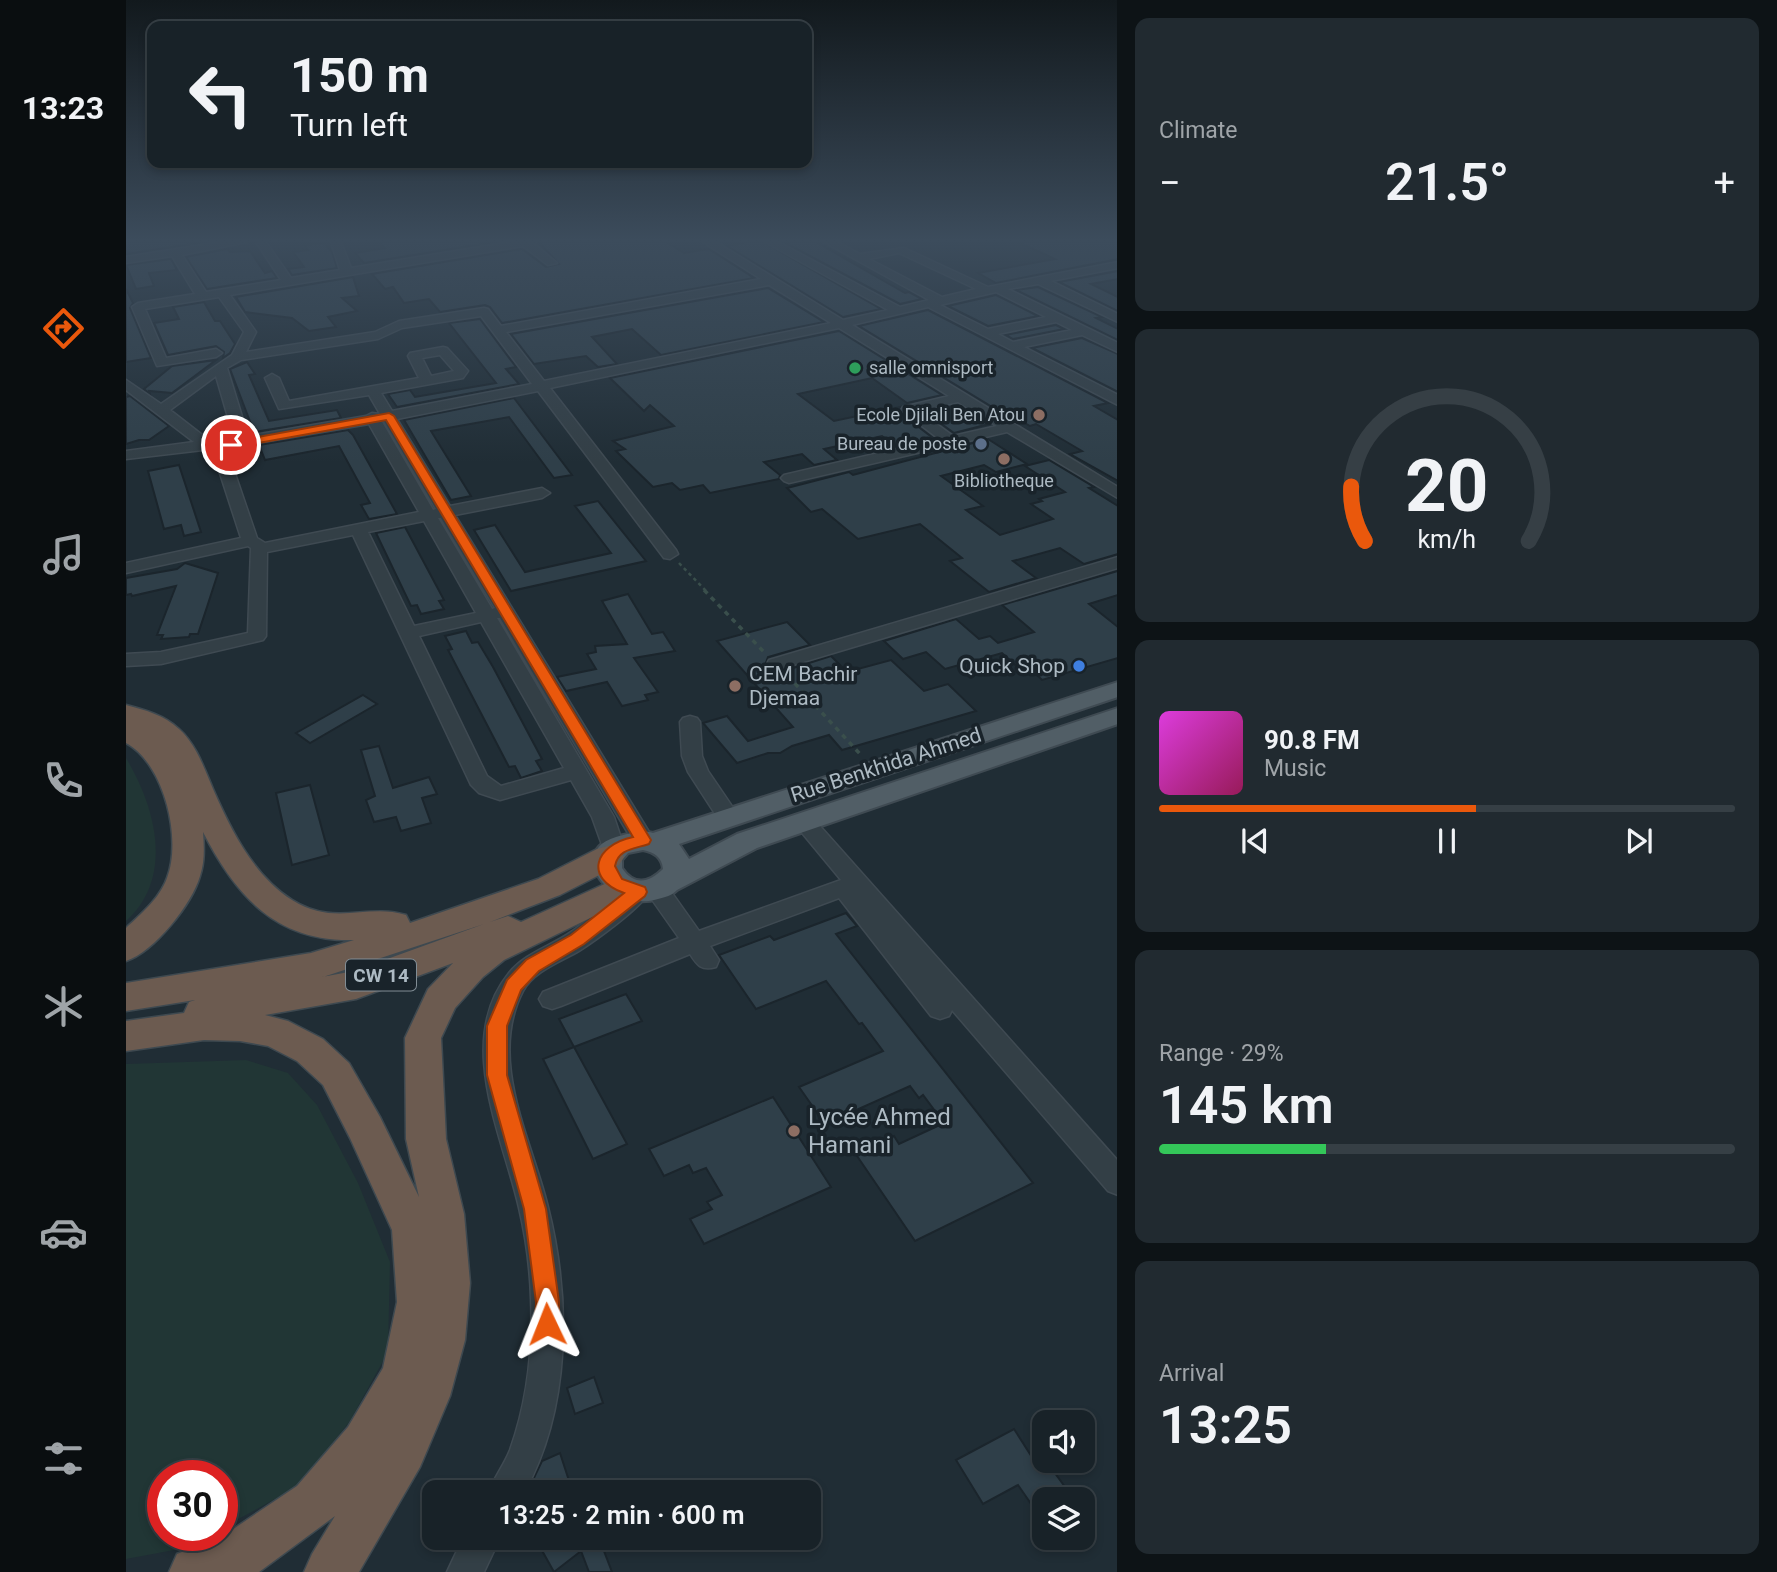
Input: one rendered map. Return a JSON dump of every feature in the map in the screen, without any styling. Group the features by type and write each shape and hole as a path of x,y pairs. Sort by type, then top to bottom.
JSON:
{"highway":[{"path":"126,714 157,726 173,739 189,767 220,836 242,872 264,897 301,920 354,929 454,921"},
{"path":"126,732 145,741 163,764 182,804 190,843 184,877 160,916 126,948"},
{"path":"330,1572 403,1450 427,1396 443,1340 448,1283 444,1228 426,1139 423,1038 441,999 471,967 492,951 632,879"},
{"name":"CW 14","path":"126,997 311,967 549,887 632,879"},
{"name":"CW 14","path":"126,1024 356,985 579,902 632,879"},
{"path":"126,1035 204,1025 240,1026 275,1032 310,1049 336,1074 366,1129 413,1230 419,1302 404,1376 365,1444 314,1503 238,1556 195,1572"}],"main road":[{"name":"Rue Benkhida Ahmed","path":"632,879 631,841 649,841 729,818 1117,689"},
{"name":"CW 14","path":"632,879 1117,715"},
{"path":"632,879 677,872 674,855 649,841"}],"street":[{"path":"136,315 162,363 216,353"},
{"path":"237,357 250,332 238,315"},
{"path":"161,410 237,357 379,335 398,325 462,315"},
{"path":"487,315 670,554"},
{"path":"499,330 580,315"},
{"path":"829,315 1117,494"},
{"path":"126,456 242,441 381,418 541,384 754,344 872,315"},
{"path":"957,315 1116,399"},
{"path":"1052,315 1117,348"},
{"path":"987,333 1058,318"},
{"path":"1012,346 1083,331"},
{"path":"220,367 242,441"},
{"path":"272,378 284,406 427,380"},
{"path":"126,384 207,445"},
{"path":"366,392 438,514 507,611 649,841"},
{"path":"951,440 908,410 961,397"},
{"path":"789,478 1010,427"},
{"path":"126,660 161,658 257,636 254,544 221,455 231,445 242,441"},
{"path":"126,568 254,544 279,546 542,493"},
{"path":"438,514 487,615 603,817 632,879 701,951"},
{"path":"359,530 478,780 486,788 500,793 577,771"},
{"path":"776,664 1117,562"},
{"path":"408,633 507,611"},
{"path":"690,722 692,756 698,772 729,818"},
{"path":"804,822 1117,1182"},
{"path":"512,1480 524,1455 546,1367 547,1302 535,1209 497,1075 497,1026 513,986 533,965 577,940 632,879"},
{"path":"552,999 701,951 841,888 861,906 940,1009"},
{"path":"465,1572 476,1550"}],"green space":[{"path":"126,758 152,819 155,863 151,884 141,903 126,921"},
{"path":"246,1060 288,1073 317,1105 358,1183 390,1262 388,1352 350,1421 299,1486 238,1519 238,1460 147,1460 147,1551 169,1551 126,1559 126,1064"}],"building":[{"path":"126,315 133,315 151,358 126,362"},
{"path":"177,315 212,315 215,321 220,321 235,344 223,358 224,352 216,346 168,355 154,323 179,319"},
{"path":"271,315 336,315 328,317 336,327 309,331 292,318"},
{"path":"496,315 545,315 502,323"},
{"path":"615,315 813,315 824,322 661,355 632,329 592,337 617,364 598,367 586,356 534,364 511,334"},
{"path":"905,315 938,315 1108,403 1094,406 1117,419 1117,480 1070,454 1082,451 1036,424 1030,426 1016,418 1012,419 859,326"},
{"path":"967,315 1038,316 988,326"},
{"path":"1068,315 1102,317 1096,318 1117,328 1117,340"},
{"path":"480,319 516,367 506,369 519,384 397,407 388,394 410,390 415,397 496,383 449,323"},
{"path":"1056,325 1064,329 1013,339 1006,335"},
{"path":"839,331 942,395 907,403 872,378 798,394 834,421 900,407 899,412 933,438 895,446 882,436 824,449 837,460 814,465 802,454 764,462 780,475 779,479 710,493 703,485 680,490 672,483 653,487 616,451 625,449 613,441 674,426 650,405 644,411 610,378"},
{"path":"1082,338 1117,354 1117,391 1032,348"},
{"path":"216,360 172,393 149,391 150,394 144,389 172,366"},
{"path":"247,362 255,374 249,375 269,421 337,410 341,418 254,432 230,369"},
{"path":"130,396 169,426 149,440 126,444 126,397"},
{"path":"514,398 572,475 554,478 509,417 431,431 471,496 451,500 404,420"},
{"path":"958,405 989,424 954,433 925,412"},
{"path":"348,430 397,514 369,519 361,505 370,503 339,446 265,460 259,445"},
{"path":"988,439 1027,464 996,472 984,465 941,476 983,506 966,510 1000,535 1053,519 1031,504 1065,492 1025,466 1049,460 1094,487 1089,488 1117,505 1117,554 1084,564 1060,548 1013,561 1036,578 989,592 950,561 962,558 920,524 858,539 822,509 811,512 787,488 849,472 853,475"},
{"path":"179,465 201,532 184,536 181,525 164,529 148,471"},
{"path":"598,501 646,561 511,591 474,530 495,525 525,572 611,553 575,506"},
{"path":"405,527 444,600 439,601 444,609 421,614 417,605 411,606 376,533"},
{"path":"185,563 218,573 198,634 161,639 163,635 157,635 176,586 132,596 126,595 126,578 177,569"},
{"path":"1117,571 1117,595 1089,604 1117,626 1117,658 1042,680 1030,668 1022,671 1002,653 945,669 926,652 903,659 884,641 956,619 979,639 990,636 998,643 1034,632 1002,605"},
{"path":"628,594 652,634 663,632 675,651 634,658 658,692 645,695 648,700 622,706 607,682 566,691 557,677 596,669 587,654 596,652 595,646 627,644 602,601"},
{"path":"787,622 810,645 768,657 765,665 769,671 784,671 831,656 847,672 891,660 924,691 948,684 976,711 842,750 829,735 792,746 780,753 768,753 737,763 703,723 727,716 748,741 793,727 717,641"},
{"path":"466,631 472,643 478,642 493,667 542,759 536,761 542,771 521,778 515,766 509,767 448,650 452,649 445,636"},
{"path":"363,695 377,704 310,743 296,733"},
{"path":"379,746 393,788 429,777 437,794 422,798 431,823 401,831 396,817 374,822 366,800 375,796 361,750"},
{"path":"310,785 329,855 292,865 276,793"},
{"path":"846,913 857,926 836,934 1033,1183 915,1241 855,1153 894,1136 899,1144 944,1123 923,1095 919,1098 910,1086 825,1124 799,1087 883,1051 826,981 756,1009 719,955 770,936 774,940"},
{"path":"626,994 642,1021 574,1047 559,1019"},
{"path":"574,1047 627,1144 593,1159 543,1059"},
{"path":"773,1097 831,1187 704,1244 690,1219 712,1209 707,1202 722,1195 706,1168 693,1173 689,1165 664,1176 649,1149"},
{"path":"594,1377 603,1403 575,1414 567,1388"},
{"path":"1014,1429 1032,1457 1032,1473 1055,1473 1065,1487 1032,1487 1032,1505 1018,1485 983,1504 956,1460"},
{"path":"560,1453 569,1480 533,1480 542,1461"},
{"path":"542,1550 604,1550 612,1572 589,1572 581,1551 554,1572"}],"place":[{"name":"salle omnisport","path":"855,368"},
{"name":"Ecole Djilali Ben Atou","path":"1039,415"},
{"name":"Bureau de poste","path":"981,444"},
{"name":"Bibliotheque","path":"1004,459"},
{"name":"Quick Shop","path":"1079,666"},
{"name":"CEM Bachir Djemaa","path":"735,686"},
{"name":"Lycée Ahmed Hamani","path":"794,1131"}],"route":[{"path":"231,445 389,416 643,840 620,845 608,857 606,866 608,875 616,884 638,892 577,940 533,965 513,986 497,1026 497,1075 535,1209 547,1302 547,1324"}]}
